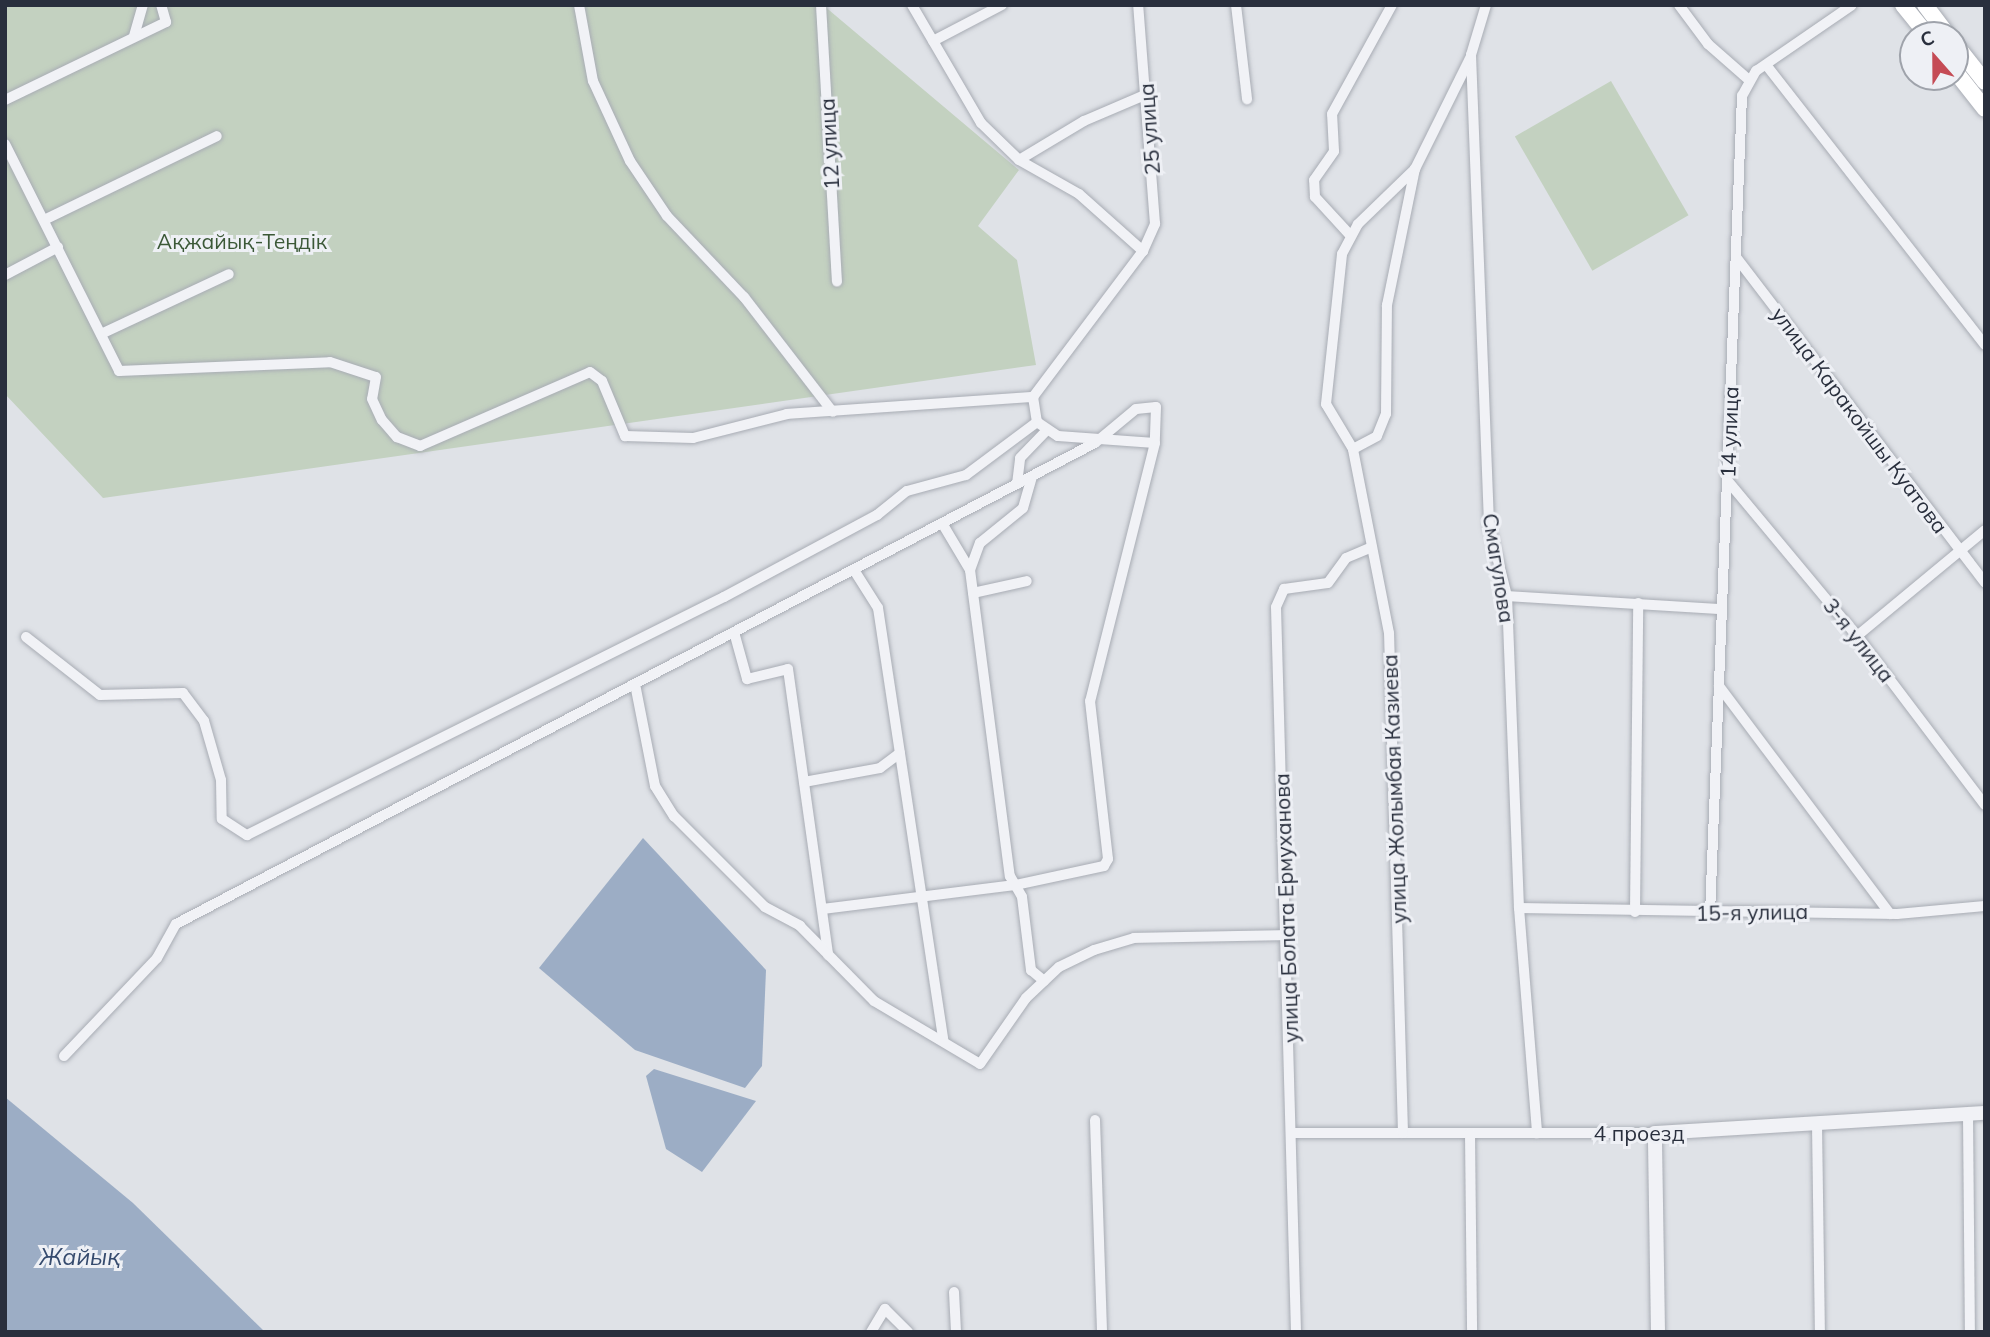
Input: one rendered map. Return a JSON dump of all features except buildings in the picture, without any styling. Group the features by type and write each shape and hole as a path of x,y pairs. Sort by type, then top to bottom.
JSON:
{"main road":[{"path":"1903,5 1916,21"},
{"path":"1925,5 1937,21"},
{"path":"1969,62 1985,82"},
{"path":"1969,89 1985,109"}],"street":[{"path":"134,36 143,5"},
{"path":"5,100 166,22 162,5"},
{"path":"579,5 593,81 630,161 667,216 744,297 833,412"},
{"name":"12 улица","path":"821,5 837,282"},
{"path":"912,5 981,123 1018,160 1079,194 1143,251"},
{"path":"933,41 1002,5"},
{"name":"25 улица","path":"1033,397 1143,251 1155,225 1147,94 1138,5"},
{"path":"1236,5 1247,99"},
{"path":"1392,5 1332,114 1334,151 1314,180 1315,197 1350,235 1415,169"},
{"name":"Смагулова","path":"1486,5 1471,55 1489,525 1507,596 1519,908 1537,1133"},
{"path":"1679,5 1708,44 1748,79 1852,5"},
{"path":"1353,449 1377,436 1386,414 1387,305 1415,169 1471,55"},
{"path":"1767,66 1985,345"},
{"name":"14 улица","path":"1710,914 1742,96 1748,79"},
{"path":"1018,160 1084,121 1147,94"},
{"path":"44,220 217,136"},
{"path":"5,144 119,371 330,362 376,377 372,399 382,420 397,437 419,446 590,372 602,381 625,436 692,438 786,414 1033,397 1037,422 1046,431 1095,443 1155,443"},
{"name":"улица Жолымбая Казиева","path":"1350,235 1331,326 1326,404 1353,449 1390,632 1403,1133"},
{"path":"5,275 58,247"},
{"name":"улица Каракойшы Куатова","path":"1736,257 1985,583"},
{"path":"101,334 229,274"},
{"path":"64,1056 157,958 176,924 1095,443 1146,404 1156,407 1158,418 1155,443 1090,701 1108,859 1095,870 1015,885 822,909"},
{"path":"26,637 100,695 183,693 204,721 221,780 222,819 247,835 724,597 877,515 907,491 966,475 1037,422"},
{"path":"1017,484 1020,458 1046,431"},
{"path":"970,570 980,543 1023,508 1032,476"},
{"name":"3-я улица","path":"1727,480 1857,636 1985,805"},
{"path":"942,523 970,570 1015,885 1031,970 1044,981"},
{"path":"1857,636 1985,530"},
{"name":"улица Болата Ермуханова","path":"1296,1332 1293,1133 1276,607 1284,589 1328,583 1346,558 1372,547"},
{"path":"854,570 878,608 943,1040"},
{"path":"973,593 1027,581"},
{"path":"1507,596 1722,609"},
{"path":"1635,912 1638,603"},
{"path":"734,632 747,680 788,669 828,955"},
{"path":"635,684 656,786 674,816 765,907 800,926 874,1001 980,1063 1044,981 1094,950 1134,938 1287,935"},
{"path":"1719,686 1891,914"},
{"path":"804,782 880,768 901,753"},
{"name":"15-я улица","path":"1519,908 1710,914 1891,914 1985,906"},
{"name":"4 проезд","path":"1293,1133 1655,1133 1985,1113"},
{"path":"1968,1114 1970,1332"},
{"path":"1095,1120 1102,1332"},
{"path":"1817,1124 1820,1332"},
{"path":"1470,1133 1472,1332"},
{"path":"1655,1133 1658,1332"},
{"path":"954,1292 956,1332"},
{"path":"871,1332 885,1309 908,1332"}],"green space":[{"name":"Ақжайық-Теңдік","path":"5,5 823,5 1019,170 978,226 1017,260 1036,365 103,498 5,394"},
{"path":"1611,81 1688,215 1592,271 1515,136"}],"water":[{"path":"643,838 766,970 762,1066 745,1088 635,1050 539,968"},
{"path":"654,1069 756,1101 702,1172 666,1149 646,1076"},
{"name":"Жайық","path":"5,1097 133,1203 265,1332 5,1332"}]}
